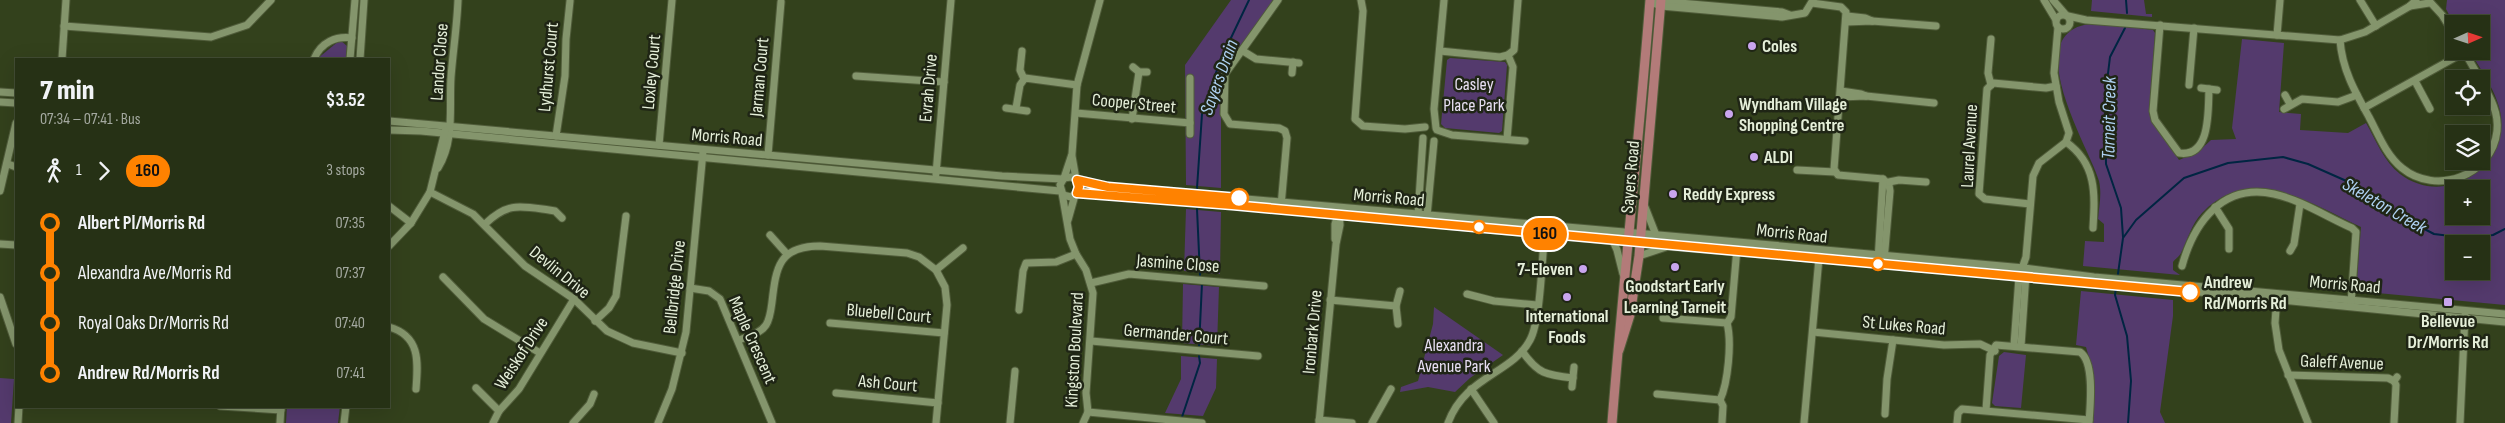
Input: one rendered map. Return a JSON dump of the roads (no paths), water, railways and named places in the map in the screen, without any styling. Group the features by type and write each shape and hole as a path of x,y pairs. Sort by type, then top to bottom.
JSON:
{"main road":[{"name":"Sayers Road","path":"1612,423 1650,1"},
{"name":"Sayers Road","path":"1617,352 1630,315 1639,256 1661,2"}],"street":[{"path":"62,58 66,0"},
{"path":"64,26 211,37 227,34 247,25 271,0"},
{"path":"350,58 355,0"},
{"path":"360,58 364,0"},
{"name":"Landor Close","path":"390,245 411,223 430,192 438,168 448,131 458,0"},
{"name":"Loxley Court","path":"659,146 672,0"},
{"name":"Evrah Drive","path":"936,178 950,0"},
{"path":"1076,194 1067,196 1061,192 1060,185 1064,179 1072,154 1077,85 1100,0"},
{"path":"1278,0 1225,74 1224,114 1230,124 1279,128 1285,131 1287,138 1281,206"},
{"path":"1361,0 1363,11 1355,119 1363,126 1405,129 1426,127 1436,134 1525,140"},
{"path":"1434,109 1422,133 1420,219 1427,216 1436,134 1434,109 1444,0"},
{"path":"1440,51 1500,57 1508,55 1514,50 1518,0"},
{"path":"2044,0 2062,25"},
{"path":"2053,0 2067,15"},
{"path":"2277,35 2280,0"},
{"path":"2360,0 2376,26"},
{"name":"Lydhurst Court","path":"556,136 565,76 570,1"},
{"path":"1650,1 1782,12 1790,15 1805,13 1812,2 1843,8 1846,19 1834,172"},
{"path":"2062,25 2060,15 2067,15 2086,20 2340,40 2355,36 2376,26 2413,3 2432,1 2445,20"},
{"name":"Jarman Court","path":"768,155 781,2"},
{"path":"2021,312 2019,277 2024,268 2035,169 2047,155 2066,142 2069,133 2056,86 2054,60 2062,25 2067,15"},
{"path":"1846,19 1864,18 1872,21 1936,26"},
{"path":"2062,25 2086,20"},
{"path":"2160,25 2153,111 2155,120 2178,152 2185,152 2198,146 2204,140 2213,90 2201,88"},
{"path":"2189,85 2194,28"},
{"path":"314,58 318,51 331,40 340,37 352,38"},
{"path":"1991,40 1988,73 1991,85"},
{"path":"2340,40 2343,61 2356,95 2393,160 2418,178 2432,181 2456,179 2481,166 2488,156 2497,131 2493,101 2490,96"},
{"path":"1022,51 1020,70 1024,78"},
{"path":"1243,51 1256,59 1296,63 1292,73"},
{"path":"1507,139 1513,67 1508,55"},
{"path":"2364,108 2451,60"},
{"path":"1132,119 1140,70"},
{"path":"856,76 944,82"},
{"path":"1024,78 1029,77 1077,85"},
{"path":"1016,108 1020,85 1024,78"},
{"path":"1190,78 1190,134"},
{"path":"2414,81 2430,109"},
{"name":"Laurel Avenue","path":"2030,204 1985,199 1979,194 1987,89 1997,83 2046,88 2056,86"},
{"path":"0,92 15,93"},
{"path":"1840,94 1861,94 1934,103"},
{"path":"2285,95 2287,107 2302,99 2338,102 2356,95"},
{"path":"0,102 15,103"},
{"path":"1006,108 1027,111"},
{"name":"Cooper Street","path":"1076,113 1190,123"},
{"name":"Morris Road","path":"390,121 448,131 703,153 1061,192"},
{"path":"0,191 8,164 15,128"},
{"path":"1405,129 1428,142 1436,134"},
{"name":"Morris Road","path":"390,130 556,136 659,146 672,150"},
{"path":"2066,142 2082,155 2093,181 2095,193 2091,228 2101,227"},
{"name":"Morris Road","path":"703,153 768,155 1064,179"},
{"name":"Bellbridge Drive","path":"658,423 672,389 682,353 703,153"},
{"path":"1067,223 1079,187 1072,154"},
{"path":"8,164 15,167"},
{"path":"1797,170 1834,172 1839,175 1885,182 1901,180 1926,182"},
{"path":"1064,179 1069,177 1076,180"},
{"name":"Morris Road","path":"1076,180 1108,187 1281,206 1641,239 1668,246 1819,258 2024,268 2094,280"},
{"path":"1881,260 1890,188 1885,182"},
{"name":"Devlin Drive","path":"430,192 461,207 485,224 525,266 574,298 607,331 633,343 682,353"},
{"name":"Kingston Boulevard","path":"1061,192 1076,254 1091,283 1094,303 1086,393 1088,412 1083,423"},
{"path":"2182,266 2193,233 2215,207 2230,198 2253,193 2277,194 2356,232 2351,303"},
{"name":"Morris Road","path":"1076,194 1281,206"},
{"path":"1644,199 1646,212 1656,235"},
{"path":"2290,250 2294,244 2300,204"},
{"path":"485,224 496,213 512,206 555,211 562,218"},
{"path":"390,207 411,223"},
{"path":"2215,207 2229,229 2229,249"},
{"name":"Ironbark Drive","path":"1319,422 1336,244 1335,224 1339,211"},
{"path":"595,321 609,308 616,296 626,216"},
{"name":"Morris Road","path":"1427,216 1544,230 1613,241 1630,238"},
{"path":"1448,423 1457,404 1471,389 1522,351 1529,342 1534,330 1544,230"},
{"path":"770,235 787,254"},
{"name":"Morris Road","path":"1641,239 1656,235 1737,242 2028,278 2094,280 2277,297 2505,314"},
{"path":"1613,241 1621,261 1624,284"},
{"path":"1722,423 1723,406 1720,400 1725,382 1729,339 1727,324 1731,317 1737,242"},
{"path":"0,244 15,245"},
{"path":"739,340 758,332 766,325 770,313 776,273 787,254 805,246 813,246 907,253 919,257 936,270 946,295 936,423"},
{"path":"1639,256 1668,246"},
{"path":"936,270 963,248"},
{"path":"1019,310 1023,260 1056,262 1076,254"},
{"path":"1803,423 1819,258"},
{"path":"2018,346 2021,312 2028,278 2024,268"},
{"name":"Jasmine Close","path":"1091,283 1129,274 1264,286"},
{"path":"443,277 484,319 540,353"},
{"name":"Maple Crescent","path":"690,288 709,291 720,299 772,421"},
{"path":"1398,324 1396,306 1400,291"},
{"path":"1467,294 1494,301 1537,306"},
{"path":"0,297 15,335"},
{"path":"2277,297 2276,338 2288,376 2308,423"},
{"name":"Weiskof Drive","path":"494,423 499,411 519,389 574,298"},
{"path":"1330,300 1396,306"},
{"name":"Morris Road","path":"2351,303 2505,322"},
{"path":"2460,423 2466,310"},
{"path":"1663,318 1727,324"},
{"name":"Bluebell Court","path":"830,323 944,333"},
{"path":"390,328 402,334 417,354 416,389"},
{"name":"St Lukes Road","path":"1812,332 1944,345 1980,344 1994,350 1998,344 2083,353 2090,381 2089,421"},
{"path":"1885,414 1888,398 1887,379 1893,340"},
{"name":"Germander Court","path":"1091,341 1258,356"},
{"path":"1986,410 1991,360 1994,350"},
{"path":"1522,351 1533,365 1542,372 1573,378"},
{"path":"1572,387 1574,367"},
{"path":"1010,423 1015,372"},
{"name":"Galeff Avenue","path":"2288,376 2396,379 2394,423"},
{"path":"476,388 499,411"},
{"path":"1372,423 1391,388"},
{"path":"1471,389 1494,423"},
{"name":"Ash Court","path":"836,393 938,402"},
{"path":"573,423 590,404 594,394"},
{"path":"1657,394 1720,400"},
{"path":"18,423 19,408"},
{"path":"280,423 281,408"},
{"path":"344,423 346,408"},
{"path":"1956,423 1961,410 1986,410 2089,421"},
{"path":"1088,412 1202,423"},
{"path":"763,423 772,421"},
{"path":"1319,422 1352,423"}],"waterway":[{"name":"Sayers Drain","path":"1197,188 1202,114 1220,61 1249,0"},
{"name":"Tarneit Creek","path":"2126,0 2127,13"},
{"name":"Tarneit Creek","path":"2123,237 2121,208 2106,164 2105,98 2110,57 2125,28"},
{"name":"Skeleton Creek","path":"2128,423 2131,381 2127,336 2115,295 2123,238 2136,220 2184,178 2228,163 2283,157 2308,164 2360,187 2382,207 2434,234 2467,238 2493,235 2505,229"},
{"name":"Sayers Drain","path":"1197,209 1200,275"},
{"name":"Sayers Drain","path":"1199,347 1202,283"},
{"name":"Sayers Drain","path":"1182,417 1200,363 1199,356"}],"place":[{"name":"Coles","path":"1752,46"},
{"name":"Wyndham Village Shopping Centre","path":"1729,114"},
{"name":"ALDI","path":"1754,157"},
{"name":"Reddy Express","path":"1673,194"},
{"name":"Goodstart Early Learning Tarneit","path":"1675,267"},
{"name":"7-Eleven","path":"1583,269"},
{"name":"Andrew Rd/Morris Rd","path":"2190,292"},
{"name":"International Foods","path":"1567,297"},
{"name":"Bellevue Dr/Morris Rd","path":"2448,302"}],"park label":[{"name":"Casley Place Park","path":"1474,94"},
{"name":"Alexandra Avenue Park","path":"1454,355"}]}
